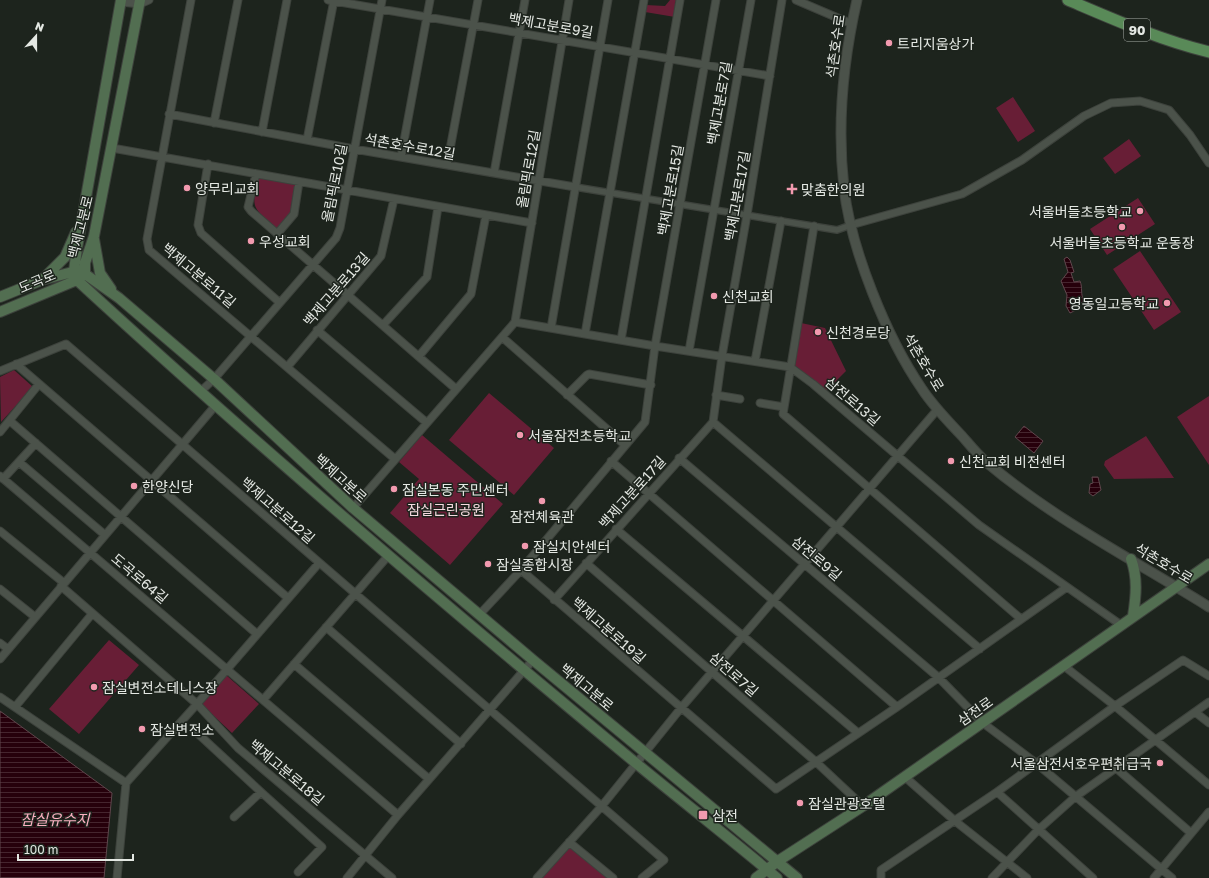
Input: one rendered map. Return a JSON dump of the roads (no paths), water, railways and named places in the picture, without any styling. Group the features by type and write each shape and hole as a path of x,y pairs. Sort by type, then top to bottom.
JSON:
{"main road":[{"name":"90","path":"1068,0 1152,36 1177,45 1209,52"},
{"name":"백제고분로","path":"121,1 84,214 80,274 215,406 388,556 636,764 777,878"},
{"name":"백제고분로","path":"80,274 94,236 140,2"},
{"path":"42,280 66,257 84,214"},
{"path":"94,236 100,273 119,298"},
{"name":"백제고분로","path":"80,274 119,298 214,379 353,508 479,615 797,878"},
{"name":"도곡로","path":"0,297 42,280 80,274"},
{"name":"도곡로","path":"0,312 80,274"},
{"path":"1130,559 1134,568 1136,586 1133,616"},
{"name":"삼전로","path":"756,878 778,861 863,806 983,723 1133,616 1209,564"}],"street":[{"path":"121,1 140,2 149,0"},
{"path":"169,114 191,0"},
{"path":"214,122 238,0"},
{"path":"262,132 287,0"},
{"path":"307,140 332,0"},
{"name":"백제고분로9길","path":"332,0 770,76"},
{"name":"올림픽로10길","path":"200,392 214,379 279,302 336,238 340,228 382,0"},
{"path":"401,157 430,0"},
{"path":"447,165 478,0"},
{"path":"494,173 525,0"},
{"name":"올림픽로12길","path":"515,322 569,0"},
{"path":"551,328 608,0"},
{"path":"585,334 644,0"},
{"path":"621,340 680,0"},
{"name":"백제고분로15길","path":"479,615 521,570 645,422 655,346 716,0"},
{"name":"백제고분로7길","path":"714,210 751,0"},
{"name":"백제고분로17길","path":"554,600 679,458 713,422 722,356 747,215 782,0"},
{"path":"796,0 852,24"},
{"name":"석촌호수로","path":"857,0 852,24 843,93 841,144 844,190 851,225 862,265 895,345 921,389 937,410 984,461 1026,493 1070,523 1209,607"},
{"path":"851,225 962,194 1022,160 1084,116 1111,103 1140,101 1169,110 1190,134 1209,163"},
{"name":"석촌호수로12길","path":"169,114 354,149 781,221 837,230 851,225"},
{"name":"백제고분로11길","path":"169,114 147,240 149,250 250,336"},
{"path":"112,148 532,223"},
{"path":"208,164 198,225 201,233 279,302"},
{"path":"256,174 248,207 251,211 456,389"},
{"path":"277,234 294,214 299,182"},
{"name":"백제고분로13길","path":"288,366 381,256 394,198"},
{"path":"383,325 428,277 438,207"},
{"path":"689,351 714,210"},
{"path":"419,356 471,294 486,215"},
{"path":"755,361 781,221"},
{"path":"814,226 783,414 1021,619"},
{"path":"353,508 515,322 655,346 790,366"},
{"path":"317,330 427,423"},
{"path":"250,336 288,366 395,459"},
{"path":"502,337 626,445"},
{"name":"백제고분로12길","path":"0,371 66,344 355,594"},
{"path":"16,364 153,480 288,598"},
{"name":"삼전로13길","path":"790,366 898,455 979,525 1121,625"},
{"path":"567,395 587,375 590,374 651,385"},
{"path":"0,432 39,384"},
{"path":"716,395 740,399"},
{"path":"760,403 784,407"},
{"path":"0,659 89,553 184,445 215,406"},
{"path":"538,878 601,807 681,708 937,410"},
{"path":"10,421 257,634"},
{"path":"713,422 980,649"},
{"path":"2,477 19,462 36,443"},
{"name":"삼전로9길","path":"679,458 938,677 983,723 1036,763 1172,878"},
{"path":"611,461 898,707"},
{"path":"19,462 105,535"},
{"name":"도곡로64길","path":"2,477 89,553 263,700"},
{"path":"616,529 858,733"},
{"path":"0,531 62,585 92,614 197,704"},
{"path":"388,556 263,700 398,815"},
{"path":"117,878 126,783 197,704 319,563"},
{"name":"삼전로7길","path":"586,563 816,762 863,806"},
{"name":"백제고분로19길","path":"521,570 554,600 776,789 816,762"},
{"path":"816,762 898,707 938,677 1067,587"},
{"path":"0,589 35,617"},
{"path":"355,594 664,860 642,878"},
{"path":"14,707 92,614"},
{"path":"326,627 461,744"},
{"path":"0,643 8,649"},
{"path":"347,878 398,815 533,660"},
{"path":"881,878 881,870 955,822 1115,706 1183,660 1209,676"},
{"path":"294,664 430,779"},
{"path":"1064,666 1115,706 1209,785"},
{"path":"0,697 126,783"},
{"path":"992,878 1038,830 1075,797 1209,702"},
{"name":"백제고분로18길","path":"197,704 238,748 392,878"},
{"path":"1195,712 1209,723"},
{"path":"195,731 322,846 298,872"},
{"path":"1116,768 1191,833"},
{"path":"905,777 955,822 1027,878"},
{"path":"234,817 261,792"},
{"path":"997,792 1092,878"},
{"path":"1154,878 1209,812"},
{"path":"569,842 613,878"}],"water":[{"path":"1067,257 1070,260 1074,272 1071,273 1074,282 1080,281 1084,301 1076,306 1078,309 1070,313 1066,306 1067,295 1061,281 1068,272 1064,259"},
{"path":"1024,426 1043,441 1034,453 1015,437"},
{"path":"1092,477 1098,477 1101,490 1093,496 1089,493 1090,484 1093,483"},
{"name":"잠실유수지","path":"0,711 112,793 104,878 0,878"}],"place":[{"name":"트리지움상가","path":"889,43"},
{"name":"양무리교회","path":"187,188"},
{"name":"맞춤한의원","path":"792,189"},
{"name":"서울버들초등학교","path":"1140,211"},
{"name":"서울버들초등학교 운동장","path":"1122,227"},
{"name":"우성교회","path":"251,241"},
{"name":"신천교회","path":"714,296"},
{"name":"영동일고등학교","path":"1167,303"},
{"name":"신천경로당","path":"818,332"},
{"name":"서울잠전초등학교","path":"520,435"},
{"name":"신천교회 비전센터","path":"951,461"},
{"name":"한양신당","path":"134,486"},
{"name":"잠실본동 주민센터","path":"394,489"},
{"name":"잠전체육관","path":"542,501"},
{"name":"잠실치안센터","path":"525,546"},
{"name":"잠실종합시장","path":"488,564"},
{"name":"잠실변전소테니스장","path":"94,687"},
{"name":"잠실변전소","path":"142,729"},
{"name":"서울삼전서호우편취급국","path":"1160,763"},
{"name":"잠실관광호텔","path":"800,803"},
{"name":"삼전","path":"703,815"}],"park label":[{"name":"잠실근린공원","path":"446,509"}]}
